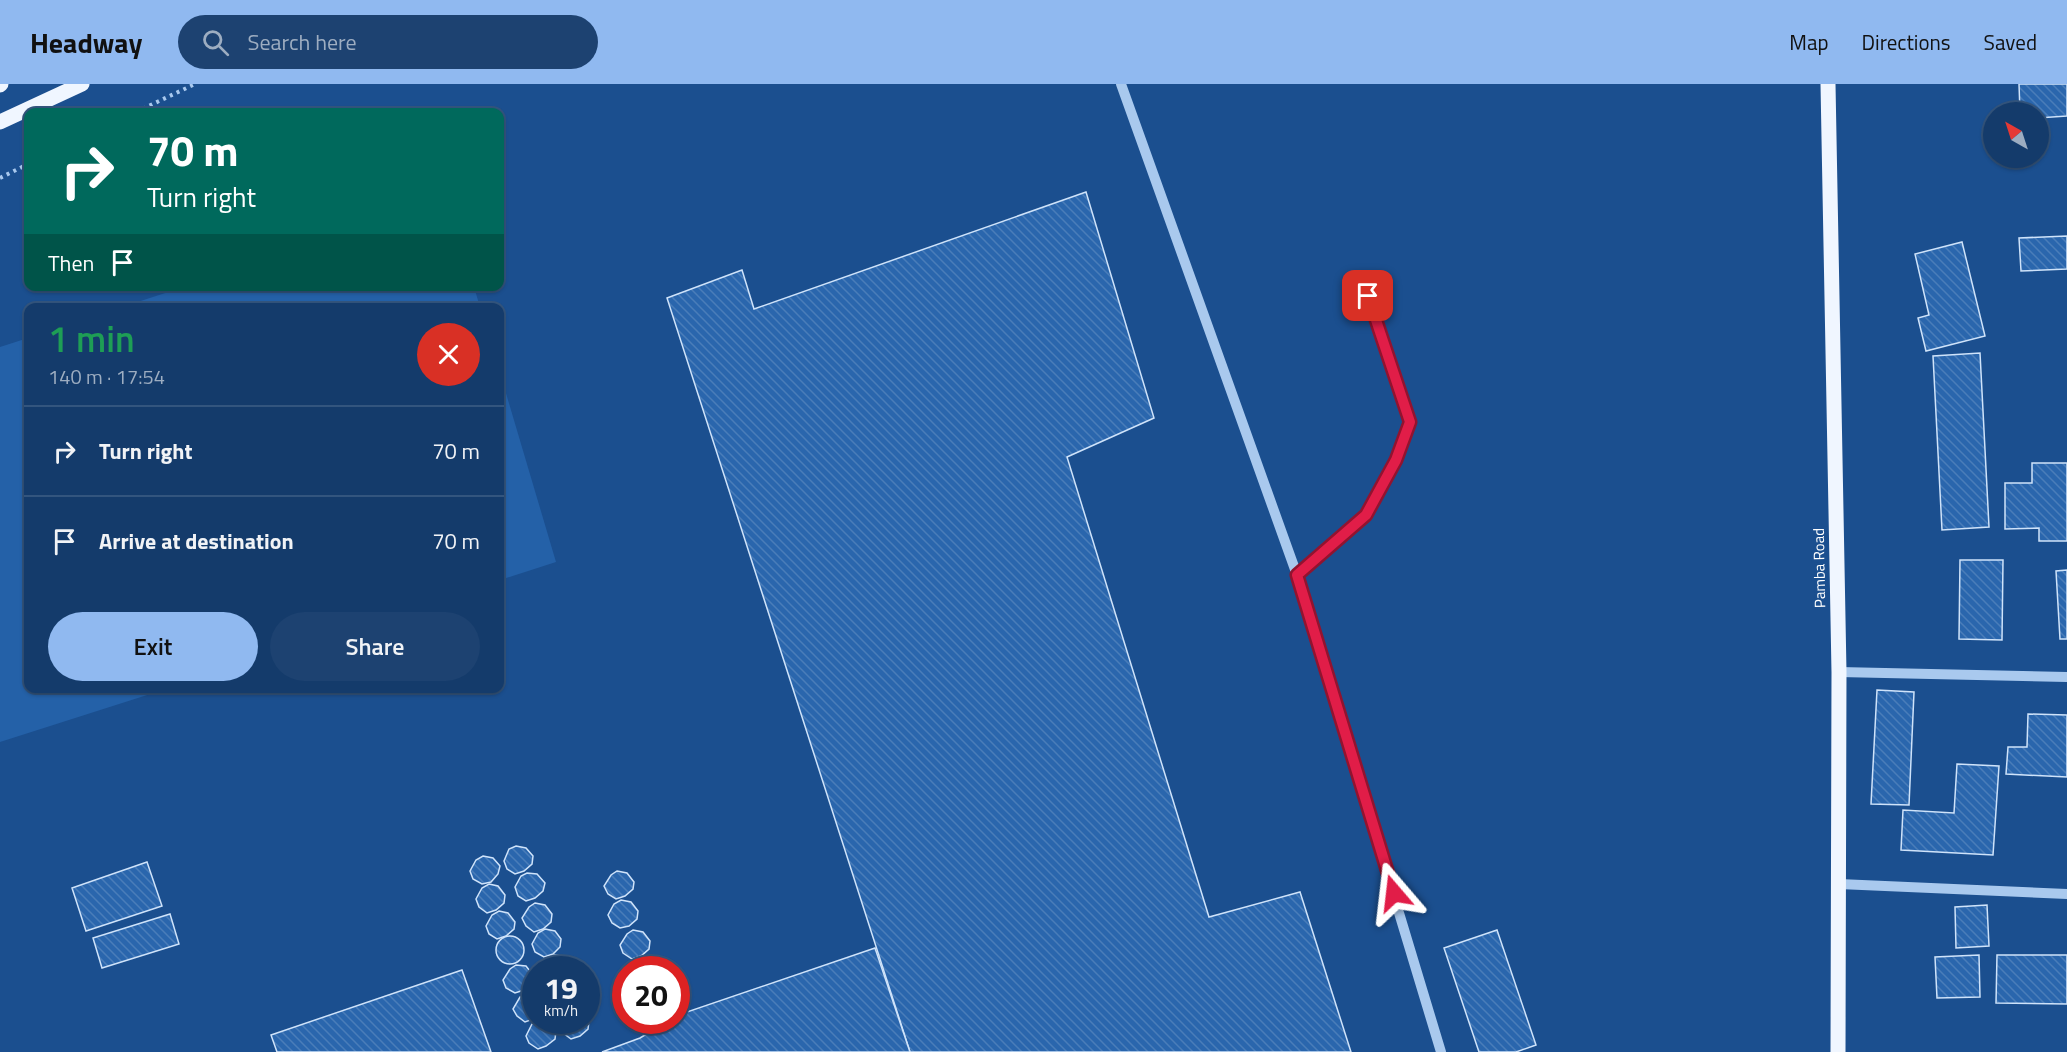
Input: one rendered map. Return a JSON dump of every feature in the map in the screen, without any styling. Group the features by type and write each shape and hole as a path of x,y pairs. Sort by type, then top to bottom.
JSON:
{"main road":[{"path":"30,108 82,84"},
{"name":"Pamba Road","path":"1828,84 1839,672 1838,1052"},
{"path":"0,122 24,111"}],"street":[{"path":"1121,84 1297,575 1442,1052"},
{"path":"1297,575 1366,515 1396,460 1410,422 1368,296"},
{"path":"1839,672 2067,677"},
{"path":"1839,884 2067,894"}],"path":[{"path":"144,108 195,84"},
{"path":"0,178 24,166"}],"shaded area":[{"path":"172,291 475,291 479,303 134,303"},
{"path":"24,339 24,693 153,693 0,742 0,347"},
{"path":"504,386 556,562 504,579"}],"building":[{"path":"2019,84 2067,84 2067,116 2049,117 2049,102 2020,102"},
{"path":"1086,192 1154,418 1067,457 1209,917 1300,892 1351,1052 910,1052 667,298 742,270 754,309"},
{"path":"2067,236 2067,269 2021,271 2019,238"},
{"path":"1962,242 1985,336 1926,351 1918,318 1929,315 1915,254"},
{"path":"1980,353 1989,527 1942,530 1933,356"},
{"path":"2032,463 2067,463 2067,541 2039,541 2039,528 2005,529 2005,483 2032,483"},
{"path":"1960,560 2003,560 2002,640 1959,639"},
{"path":"2067,570 2067,639 2060,639 2056,571"},
{"path":"1877,690 1914,692 1909,805 1871,804"},
{"path":"2028,714 2067,715 2067,777 2006,774 2008,747 2027,747"},
{"path":"1957,764 1999,766 1993,855 1901,850 1903,810 1954,813"},
{"path":"516,846 526,848 533,856 532,864 524,871 515,874 507,869 504,861 509,849"},
{"path":"483,856 493,858 500,866 498,874 491,882 482,884 473,879 470,871 476,860"},
{"path":"147,862 162,906 86,931 72,888"},
{"path":"617,871 627,873 634,882 633,889 625,896 616,899 608,894 604,886 611,875"},
{"path":"527,873 537,874 545,883 543,891 535,898 526,901 518,896 515,887 521,876"},
{"path":"489,884 498,886 505,895 504,903 496,910 487,913 479,907 476,899 482,888"},
{"path":"621,900 631,902 638,911 637,919 629,926 620,928 612,923 608,915 614,904"},
{"path":"535,903 545,905 552,914 551,922 543,929 534,932 526,926 522,918 529,907"},
{"path":"1987,905 1989,946 1956,948 1955,907"},
{"path":"499,911 508,913 515,922 514,929 506,936 497,939 489,934 486,926 492,915"},
{"path":"170,914 179,944 102,968 93,938"},
{"path":"545,929 555,931 561,939 560,947 547,956 535,952 532,944 538,933"},
{"path":"633,930 643,932 650,941 649,949 641,956 628,956 623,953 620,945 627,934"},
{"path":"1497,930 1536,1045 1516,1052 1479,1052 1444,948"},
{"path":"505,937 515,937 523,945 523,955 515,963 505,963 497,955 497,945"},
{"path":"875,948 910,1052 602,1052 647,1034 690,1034 690,1011"},
{"path":"1979,955 1980,997 1937,998 1935,957"},
{"path":"1997,955 2067,955 2067,1004 1996,1003"},
{"path":"516,965 522,966 522,991 515,993 506,988 503,980 510,969"},
{"path":"462,970 491,1052 277,1052 271,1035"},
{"path":"522,996 522,1020 513,1009"},
{"path":"527,1034 556,1034 555,1039 538,1049 529,1043"},
{"path":"564,1034 582,1034 580,1036 571,1039"}],"route":[{"path":"1368,296 1410,422 1396,460 1366,515 1297,575 1394,893"}]}
